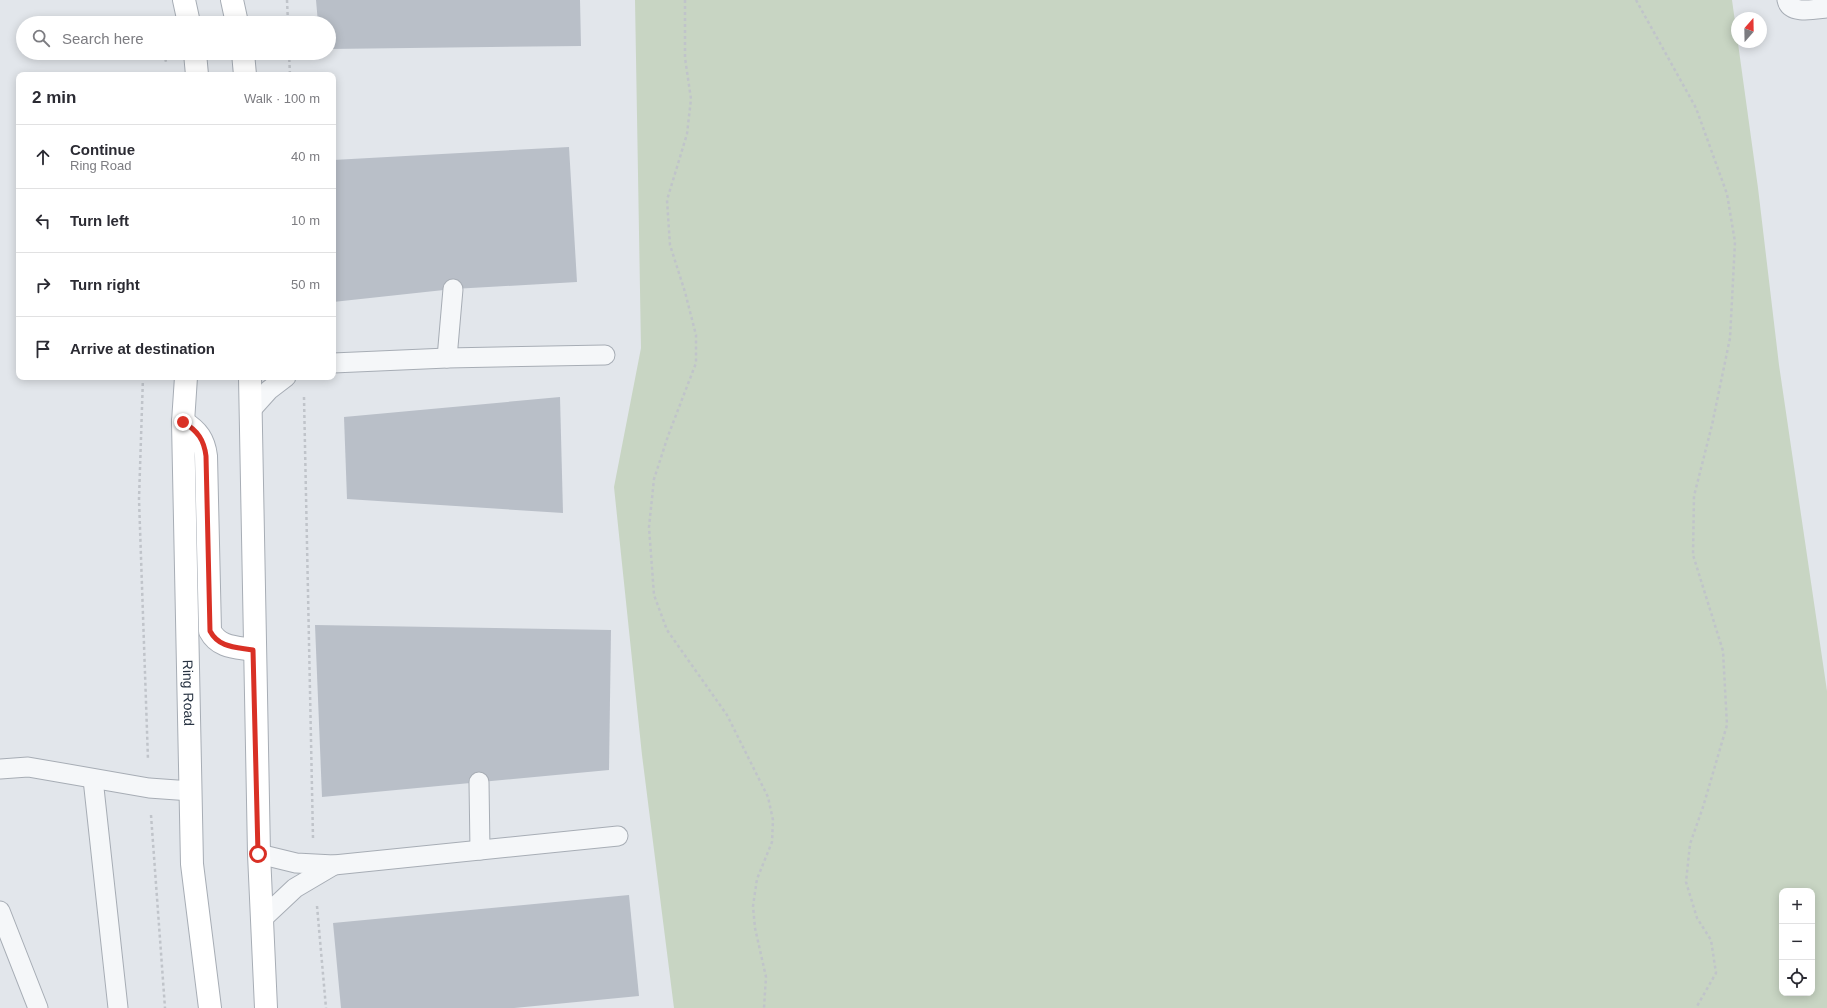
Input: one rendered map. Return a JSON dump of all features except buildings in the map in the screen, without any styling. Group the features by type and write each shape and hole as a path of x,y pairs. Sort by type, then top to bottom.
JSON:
{"street":[{"path":"184,0 187,16"},
{"path":"232,0 235,16"},
{"path":"196,60 197,72"},
{"path":"244,60 245,72"},
{"name":"Ring Road","path":"186,380 183,422 192,864 210,1008"},
{"path":"250,380 253,650 258,854 266,1008"},
{"path":"183,422 193,428 200,436 206,456 210,631 214,638 222,644 253,650"}],"lane":[{"path":"1787,0 1791,7 1796,10 1827,8"},
{"path":"447,358 453,289"},
{"path":"336,363 447,358 605,355"},
{"path":"251,410 269,390 282,380"},
{"path":"0,769 28,767 149,788 191,791"},
{"path":"93,779 118,1008"},
{"path":"479,782 480,850"},
{"path":"262,919 314,870 334,865 618,836"},
{"path":"258,854 290,861 314,870"},
{"path":"0,911 38,1008"}],"path":[{"path":"287,0 288,16"},
{"path":"684,0 685,58 691,98 687,134 667,200 670,245 685,292 696,334 696,363 668,436 654,479 649,528 654,595 667,630 728,715 768,797 773,820 772,842 757,879 753,906 755,928 766,977 764,1008"},
{"path":"1636,0 1696,108 1727,194 1734,242 1730,338 1712,425 1694,496 1693,555 1723,651 1727,724 1703,807 1690,844 1686,882 1697,918 1711,940 1716,973 1696,1008"},
{"path":"289,60 290,72"},
{"path":"144,380 139,499 149,788 165,1008"},
{"path":"304,393 314,870 326,1008"}],"green space":[{"path":"635,0 1732,0 1734,12 1731,12 1731,48 1739,48 1758,188 1779,365 1827,691 1827,1008 674,1008 642,755 614,487 641,348"}],"route":[{"path":"183,422 193,428 200,436 206,456 210,631 214,638 222,644 231,647 253,650 258,854"}]}
